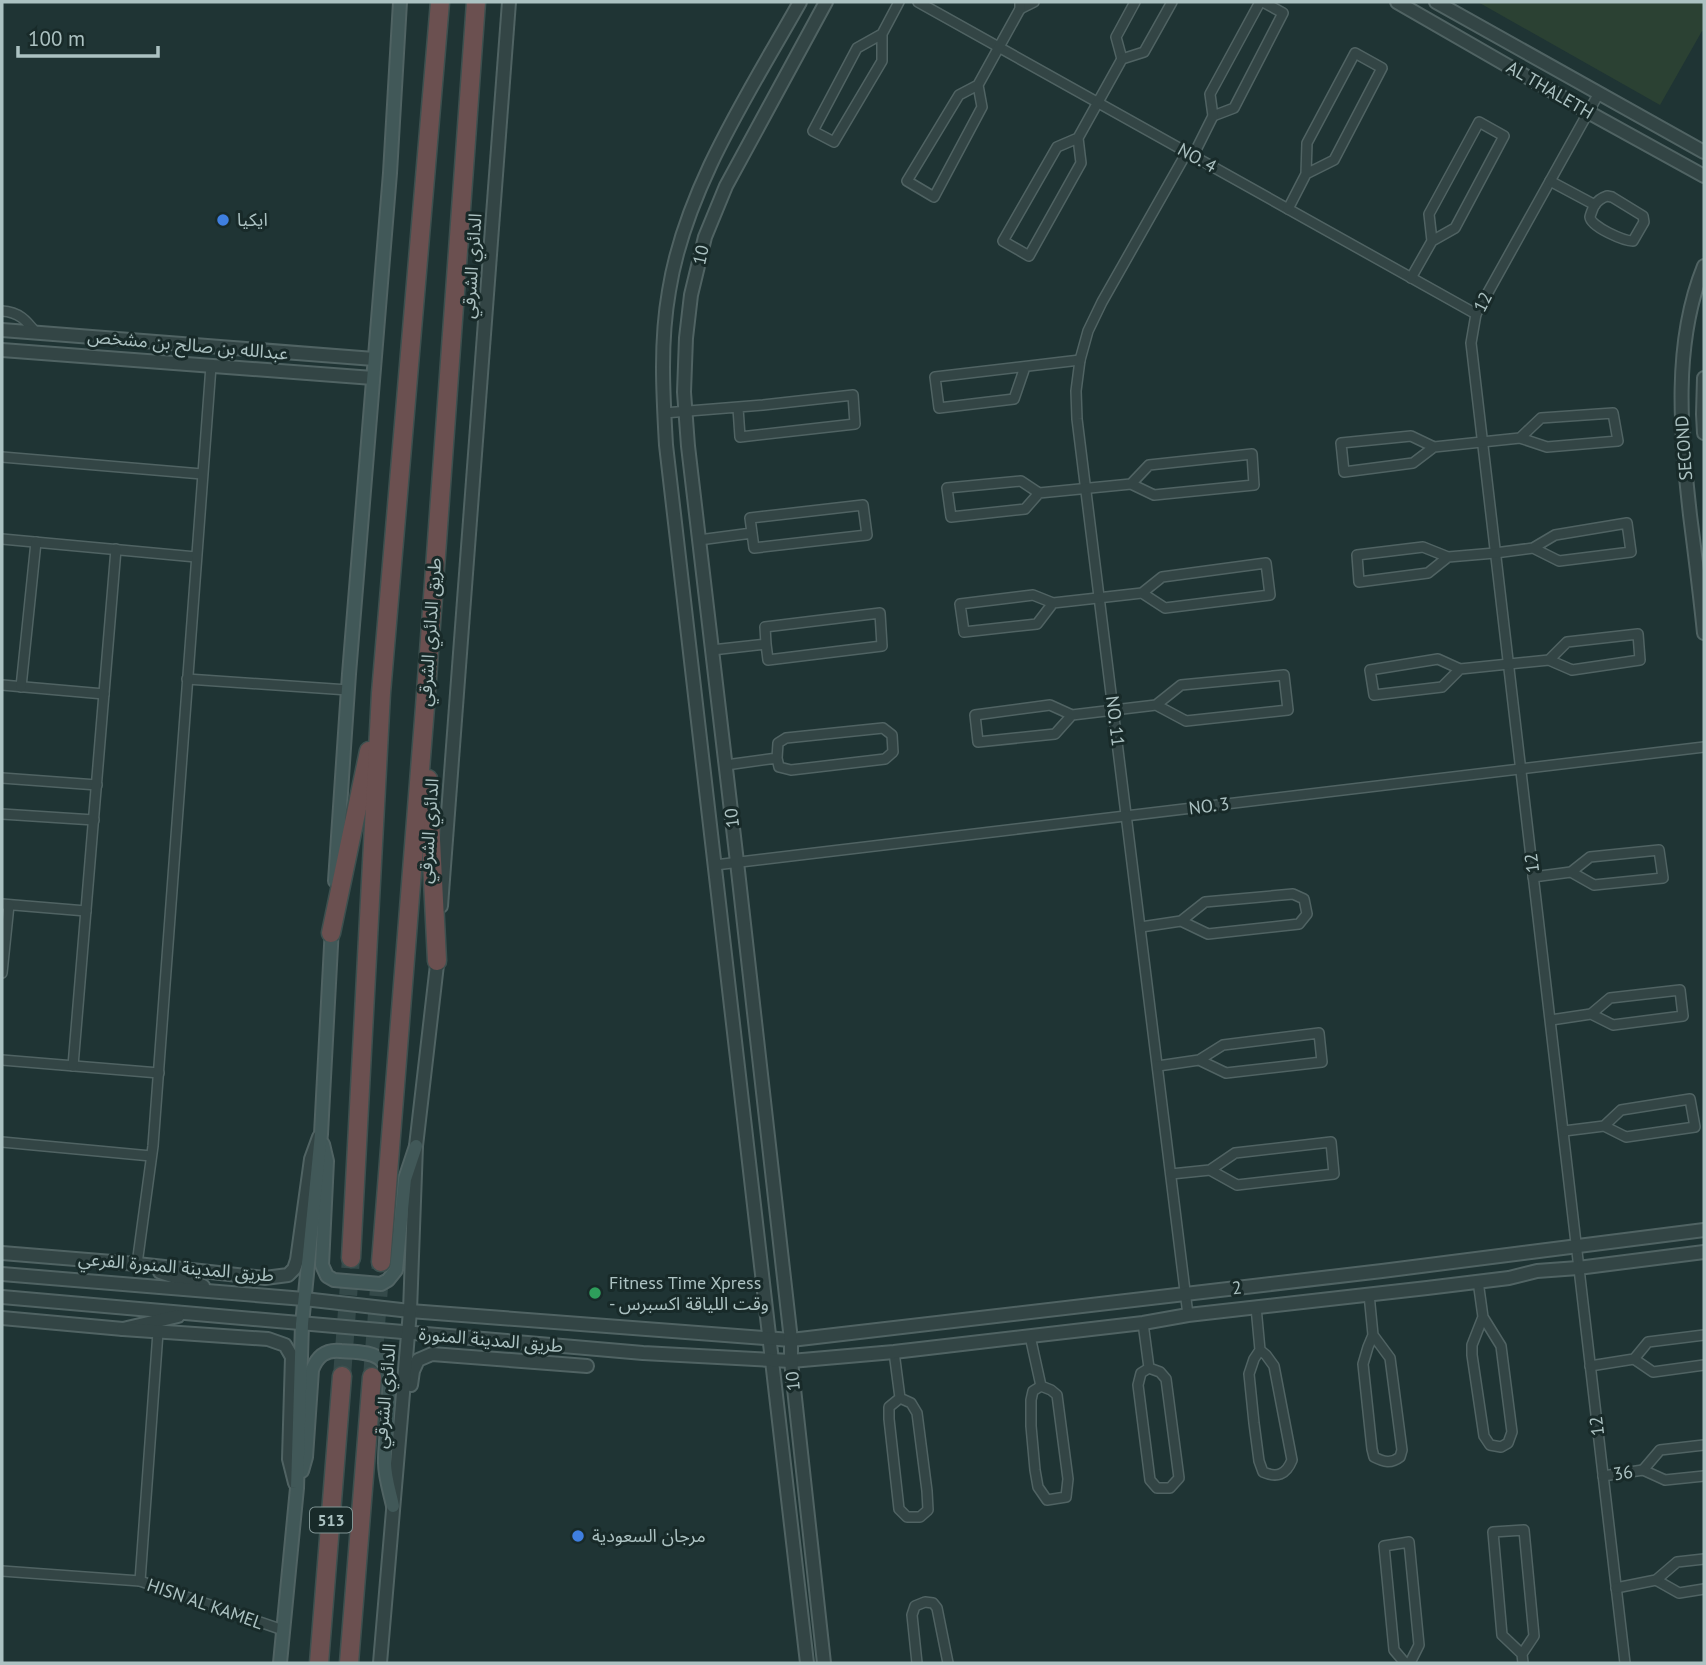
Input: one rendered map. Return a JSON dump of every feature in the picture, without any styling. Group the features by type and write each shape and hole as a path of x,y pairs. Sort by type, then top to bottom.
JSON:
{"highway":[{"path":"351,1258 381,693 438,2"},
{"name":"طريق الدائري الشرقي","path":"381,1262 425,707 476,2"},
{"path":"331,933 381,693"},
{"path":"425,707 437,961"},
{"name":"513","path":"319,1663 342,1376"},
{"name":"513","path":"349,1663 372,1377"}],"main road":[{"path":"280,1663 296,1488 302,1324 321,1134 331,933 390,173 400,2"},
{"path":"321,1134 327,1161 322,1265 327,1276 334,1280 381,1284 396,1270 405,1179 416,1146"},
{"path":"296,1488 306,1457 312,1370 316,1360 335,1350 376,1355 388,1371 385,1465 393,1506"}],"street":[{"name":"الدائري الشرقي","path":"380,1663 410,1311 416,1146 437,961 509,2"},
{"name":"10","path":"800,2 704,177 684,230 669,290 662,389 666,445 807,1663"},
{"name":"10","path":"824,1663 791,1361 791,1339 684,392 691,295 705,237 726,186 826,2"},
{"path":"882,34 857,48 813,131 834,142 882,61 882,34 899,2"},
{"name":"NO. 4","path":"918,2 1476,314"},
{"path":"978,85 982,107 934,197 907,181 959,95 978,85 1020,6 1034,2"},
{"path":"1122,59 1116,37 1135,2"},
{"path":"1078,138 1057,147 1003,242 1029,256 1081,163 1078,138 1122,59 1144,52 1172,2"},
{"path":"1262,2 1283,13 1234,108 1213,117 1210,94 1262,2"},
{"name":"AL THALETH","path":"1397,2 1704,176"},
{"name":"AL THALETH","path":"1436,2 1704,152"},
{"path":"1288,209 1306,174 1307,143 1354,53 1382,68 1334,160 1306,174"},
{"name":"12","path":"1599,93 1476,314 1471,343 1625,1663"},
{"name":"NO. 11","path":"1188,1315 1077,419 1076,391 1080,360 1088,331 1102,302 1213,117"},
{"path":"1411,278 1432,241 1455,228 1504,136 1479,122 1429,214 1432,241"},
{"path":"1550,181 1595,205"},
{"path":"1609,196 1641,214 1644,222 1635,240 1628,242 1596,226 1590,217 1595,205 1601,198 1609,196"},
{"name":"SECOND","path":"1704,266 1691,309 1686,340 1681,413 1704,633"},
{"path":"2,311 13,312 27,320 36,333"},
{"name":"عبدالله بن صالح بن مشخص","path":"2,330 374,359"},
{"name":"عبدالله بن صالح بن مشخص","path":"2,350 373,378"},
{"path":"1025,367 1014,399 939,408 935,377 1080,360"},
{"path":"211,366 159,1073 137,1264 223,1293"},
{"name":"SECOND","path":"1704,378 1704,433"},
{"path":"664,413 853,395 855,424 740,438 738,408"},
{"path":"1434,447 1413,463 1344,472 1341,443 1411,436 1434,447 1520,438 1547,447 1618,441 1614,412 1541,418 1520,438"},
{"path":"1039,494 1021,481 947,488 951,517 1025,509 1039,494 1086,488 1131,484 1154,495 1254,485 1252,454 1149,465 1131,484"},
{"path":"2,457 202,474"},
{"path":"863,505 867,535 754,548 752,533 750,518 863,505"},
{"path":"1448,557 1428,573 1359,582 1357,555 1423,547 1448,557 1496,553 1533,548 1555,535 1627,523 1631,552 1559,561 1533,548"},
{"path":"699,540 752,533"},
{"path":"2,539 196,556"},
{"path":"21,687 36,542"},
{"path":"73,1066 117,549"},
{"path":"1054,603 1037,624 964,632 960,604 1033,595 1054,603 1142,593 1162,576 1266,564 1270,595 1165,608 1142,593"},
{"path":"880,613 882,646 768,660 766,644 765,627 880,613"},
{"path":"1460,668 1442,687 1374,695 1370,670 1438,659 1460,668 1549,660 1572,670 1640,660 1637,634 1567,642 1549,660"},
{"path":"712,650 766,644"},
{"path":"1072,715 1055,734 978,742 975,715 1050,705 1072,715 1156,705 1181,685 1284,675 1288,710 1186,721 1156,705"},
{"path":"187,679 348,690"},
{"path":"2,685 104,694"},
{"path":"883,727 892,735 893,752 885,759 791,770 779,767 777,758 778,743 786,738 883,727"},
{"name":"NO. 3","path":"715,865 1704,747"},
{"path":"726,765 777,758"},
{"path":"2,778 97,785"},
{"path":"2,814 94,820"},
{"path":"1534,877 1571,872 1590,857 1659,850 1663,878 1594,885 1571,872"},
{"path":"1141,927 1181,921 1205,902 1293,894 1304,900 1307,914 1299,924 1208,934 1181,921"},
{"path":"2,973 5,904 86,911"},
{"path":"1550,1020 1591,1014 1610,998 1680,990 1683,1016 1613,1025 1591,1014"},
{"path":"1158,1066 1199,1060 1223,1045 1319,1033 1322,1062 1226,1073 1199,1060"},
{"path":"2,1060 159,1073"},
{"path":"1564,1130 1604,1126 1626,1137 1695,1127 1690,1100 1621,1110 1604,1126"},
{"name":"طريق المدينة المنورة الفرعي","path":"2,1253 265,1278 288,1275 297,1260 311,1159 321,1134"},
{"path":"2,1142 151,1156"},
{"path":"1171,1174 1210,1170 1235,1153 1331,1142 1334,1174 1237,1185 1210,1170"},
{"name":"2","path":"769,1337 791,1339 1186,1294 1704,1230"},
{"name":"2","path":"771,1361 894,1352 1143,1323 1188,1315 1509,1278 1537,1271 1704,1252"},
{"name":"طريق المدينة المنورة","path":"2,1274 410,1311 769,1337"},
{"path":"1478,1281 1483,1317 1501,1346 1512,1432 1508,1443 1501,1447 1490,1445 1484,1436 1472,1355 1472,1345 1483,1317"},
{"path":"1369,1294 1373,1335 1363,1364 1372,1449 1374,1457 1384,1462 1394,1462 1400,1457 1402,1450 1390,1358 1373,1335"},
{"name":"طريق المدينة المنورة","path":"2,1297 643,1353 771,1361"},
{"path":"1256,1307 1260,1350 1249,1374 1257,1448 1263,1472 1279,1475 1288,1469 1292,1460 1275,1366 1260,1350"},
{"path":"123,1329 190,1314"},
{"path":"2,1318 268,1339 285,1345 292,1357 289,1459 296,1488"},
{"path":"1143,1323 1149,1368"},
{"path":"140,1581 158,1332"},
{"path":"1590,1366 1634,1359 1648,1342 1704,1335"},
{"path":"1030,1336 1041,1386"},
{"path":"894,1352 900,1398"},
{"path":"393,1506 403,1470 412,1371 418,1360 432,1354 587,1366"},
{"path":"1634,1359 1653,1372 1704,1365"},
{"path":"1149,1368 1160,1372 1166,1379 1179,1478 1170,1488 1157,1488 1150,1480 1138,1385 1141,1373 1149,1368"},
{"path":"1041,1386 1057,1395 1068,1479 1066,1497 1046,1500 1038,1488 1031,1426 1033,1391 1041,1386"},
{"path":"900,1398 911,1404 917,1413 928,1510 920,1517 906,1517 899,1509 889,1407 900,1398"},
{"name":"36","path":"1643,1470 1660,1450 1704,1445"},
{"name":"36","path":"1603,1476 1643,1470 1665,1480 1704,1476"},
{"path":"1524,1530 1534,1636 1523,1659 1502,1635 1493,1532 1524,1530"},
{"path":"1409,1542 1419,1645 1407,1663 1394,1650 1384,1545 1409,1542"},
{"path":"1616,1588 1656,1580 1677,1562 1704,1559"},
{"name":"HISN AL KAMEL","path":"2,1571 140,1581 283,1630"},
{"path":"1656,1580 1679,1593 1704,1590"},
{"path":"918,1663 912,1615 915,1606 925,1602 933,1603 937,1608 948,1663"}],"green space":[{"path":"1478,2 1704,2 1704,32 1702,31 1660,105"}],"tunnel":[{"path":"342,1376 351,1258"},
{"path":"372,1377 381,1262"}],"place":[{"name":"ايكيا","path":"223,220"},
{"name":"Fitness Time Xpress - وقت اللياقة اكسبرس","path":"595,1293"},
{"name":"مرجان السعودية","path":"578,1536"}]}
